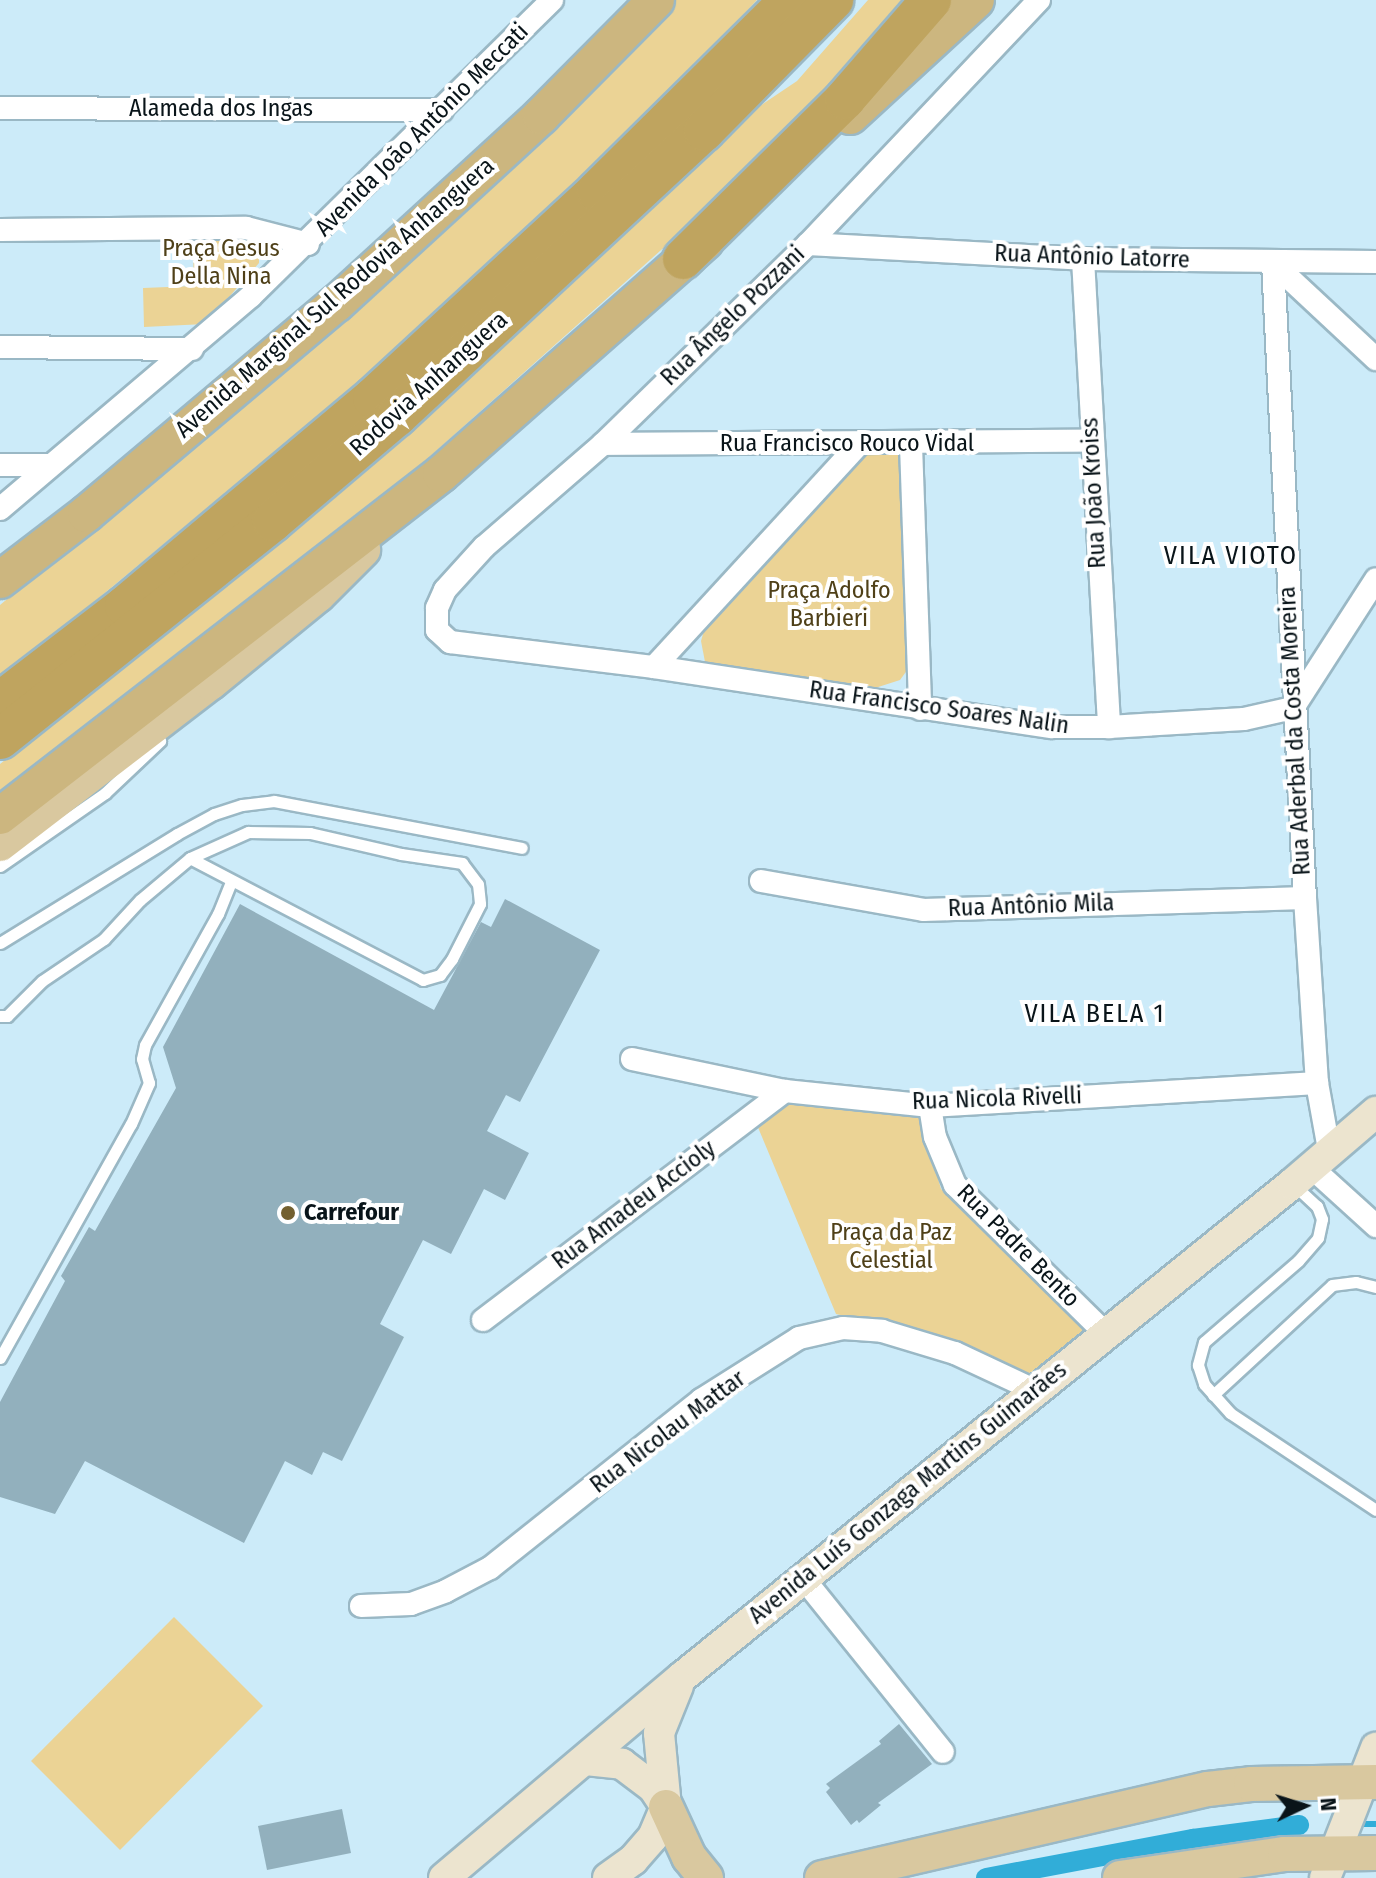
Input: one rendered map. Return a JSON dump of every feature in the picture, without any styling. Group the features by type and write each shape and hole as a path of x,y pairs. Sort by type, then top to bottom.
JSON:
{"highway":[{"name":"Rodovia Anhanguera","path":"0,702 125,606 373,398 597,191 790,0"},
{"name":"Rodovia Anhanguera","path":"0,739 273,521 397,416 704,131 833,0"},
{"path":"683,259 845,99 931,0"},
{"path":"0,816 441,474 683,259 826,138 976,0"},
{"name":"Avenida Marginal Sul Rodovia Anhanguera","path":"0,580 86,514 337,303 541,116 643,7"}],"main road":[{"path":"0,844 210,683 318,595 441,474"},
{"name":"Avenida Luís Gonzaga Martins Guimarães","path":"444,1878 682,1677 1376,1112"},
{"path":"608,1878 633,1860 653,1837 666,1807 659,1733 682,1677"},
{"path":"1334,1857 1366,1786 1376,1748"},
{"path":"586,1760 622,1764 653,1787 666,1807 689,1857 706,1878"},
{"path":"822,1878 1208,1789 1366,1786"},
{"path":"1120,1878 1285,1854 1334,1857 1376,1853"}],"street":[{"name":"Avenida João Antônio Meccati","path":"0,509 48,465 192,349 308,244 552,0"},
{"name":"Rua Ângelo Pozzani","path":"437,630 437,608 445,590 484,547 603,444 808,244 1039,0"},
{"name":"Alameda dos Ingas","path":"0,108 442,110"},
{"path":"0,230 246,228 308,244"},
{"name":"Rua Antônio Latorre","path":"808,244 1083,259 1376,262"},
{"name":"Rua João Kroiss","path":"1083,259 1090,441 1109,727"},
{"path":"1273,263 1376,359"},
{"name":"Rua Aderbal da Costa Moreira","path":"1273,263 1293,708 1317,1083 1311,1167"},
{"path":"0,347 192,349"},
{"name":"Rua Francisco Rouco Vidal","path":"603,444 911,445 1090,441"},
{"path":"654,667 858,445"},
{"path":"911,445 920,709"},
{"path":"0,465 48,465"},
{"path":"1293,708 1376,579"},
{"name":"Rua Francisco Soares Nalin","path":"437,630 450,642 654,667 1053,727 1244,719 1293,708"},
{"name":"Rua Antônio Mila","path":"761,881 923,910 1305,898"},
{"name":"Rua Nicola Rivelli","path":"632,1059 785,1091 930,1106 1317,1083"},
{"name":"Rua Amadeu Accioly","path":"483,1320 785,1091"},
{"name":"Rua Padre Bento","path":"930,1106 935,1137 955,1185 1105,1333"},
{"path":"1311,1167 1376,1226"},
{"name":"Rua Nicolau Mattar","path":"361,1606 411,1604 446,1591 490,1568 701,1400 799,1338 843,1328 882,1331 955,1353 1034,1390"},
{"path":"803,1578 943,1752"}],"lane":[{"path":"0,866 105,793 158,743 210,683"},
{"path":"0,943 177,834 214,814 242,805 274,801 522,848"},
{"path":"2,1018 42,981 104,939 140,900 190,858 248,832 310,833 401,854 462,863 478,884 480,904 452,959 440,975 423,980 190,858"},
{"path":"444,835 455,862"},
{"path":"0,1358 131,1124 149,1083 142,1059 145,1045 218,914 231,882"},
{"path":"1311,1167 1322,1219 1318,1238 1298,1261 1204,1342 1198,1365 1204,1384 1230,1413 1376,1510"},
{"path":"1213,1395 1314,1298 1332,1285 1356,1282 1376,1287"}],"green space":[{"path":"675,0 757,0 686,76 497,257 302,435 212,504 0,680 0,605 338,325"},
{"path":"868,0 918,0 763,159 399,484 338,536 0,796 0,764 260,556 476,371 598,259 739,120 797,81"},
{"name":"Praça Gesus Della Nina","path":"194,236 259,238 259,263 205,324 144,327 143,288 193,286"},
{"name":"Praça Adolfo Barbieri","path":"860,449 900,449 908,669 900,680 869,690 719,671 705,662 701,641 705,627"},
{"name":"Praça da Paz Celestial","path":"794,1101 920,1115 941,1189 1094,1332 1029,1377 948,1338 836,1314 757,1125"},
{"path":"174,1617 263,1706 120,1850 31,1761"}],"building":[{"name":"Carrefour","path":"505,899 600,950 520,1102 506,1095 487,1131 529,1153 505,1200 484,1189 451,1254 423,1240 380,1324 404,1337 342,1461 323,1452 312,1475 285,1461 244,1543 85,1461 55,1514 0,1497 0,1402 65,1281 61,1276 89,1227 95,1231 176,1088 163,1047 240,904 434,1010 481,922 491,927"},
{"path":"899,1724 932,1764 878,1803 881,1805 859,1823 857,1820 851,1825 826,1792 830,1788 826,1784 881,1744 879,1741"},
{"path":"342,1809 351,1853 267,1870 258,1826"}],"waterway":[{"path":"1363,1824 1376,1824"},
{"path":"986,1878 1193,1839 1299,1825"}],"place":[{"name":"Carrefour","path":"288,1213"}],"district":[{"name":"VILA VIOTO","path":"1231,556"},
{"name":"VILA BELA 1","path":"1095,1014"}]}
